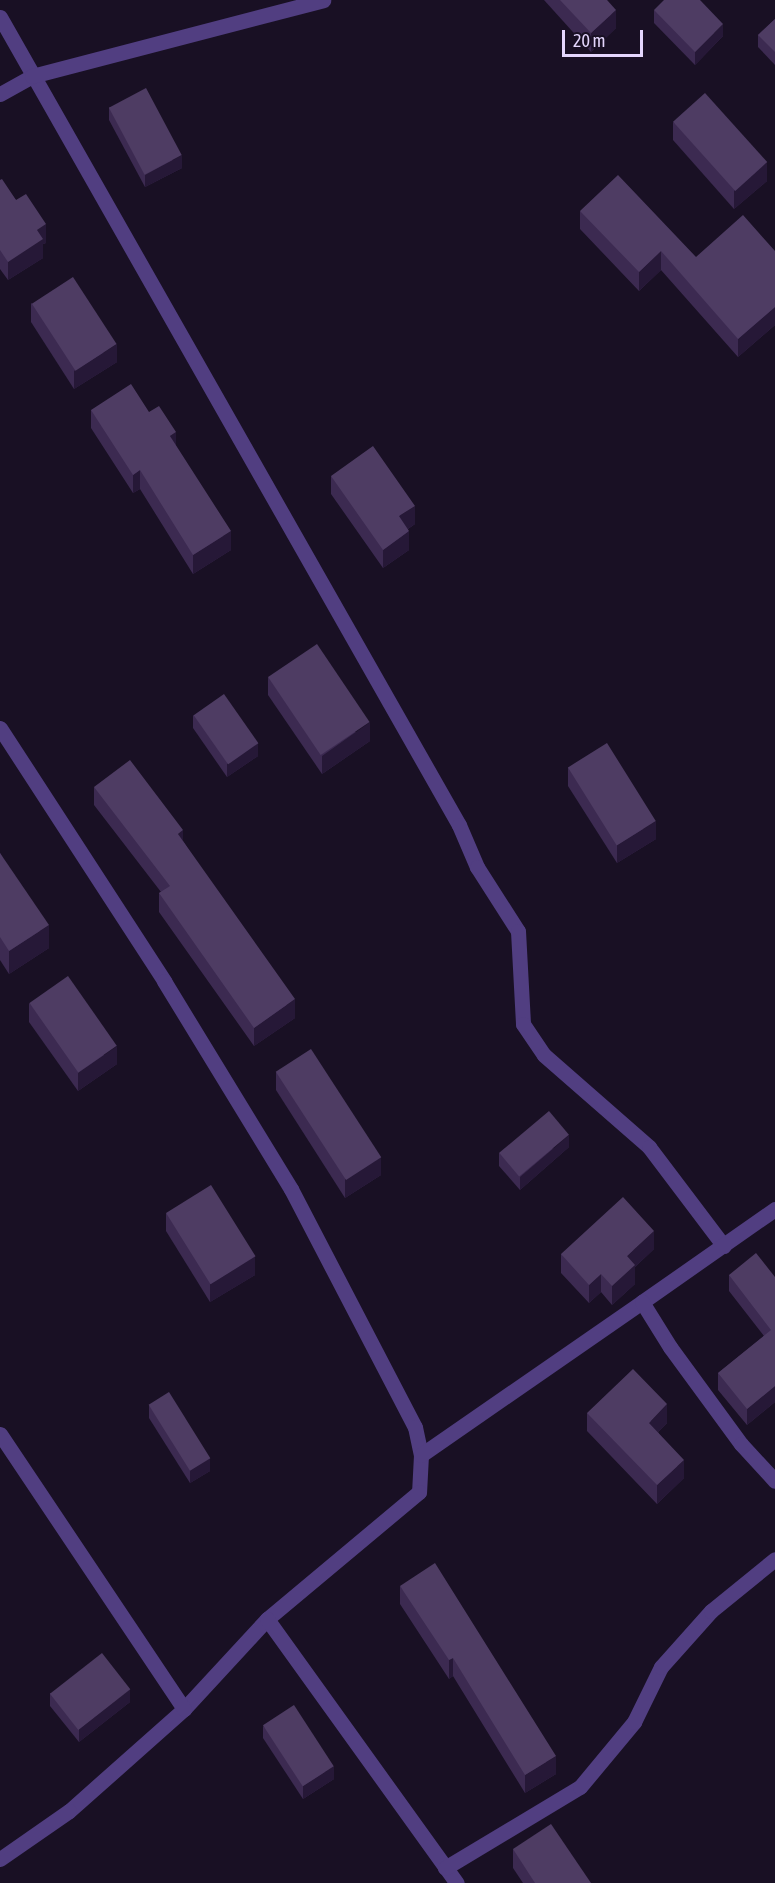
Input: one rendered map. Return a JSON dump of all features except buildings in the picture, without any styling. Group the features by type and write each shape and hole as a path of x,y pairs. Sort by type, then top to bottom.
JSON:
{"street":[{"path":"0,94 32,76 323,0"},
{"path":"0,17 459,825 477,867 518,931 523,1024 544,1055 649,1148 724,1246"},
{"path":"0,728 164,981 291,1189 415,1427 421,1455 419,1492 267,1619 184,1709 69,1811 0,1859"},
{"path":"421,1455 775,1209"},
{"path":"642,1302 670,1347 741,1444 775,1481"},
{"path":"0,1434 184,1709"},
{"path":"445,1868 580,1787 634,1722 661,1667 711,1611 775,1559"},
{"path":"267,1619 456,1883"}]}
